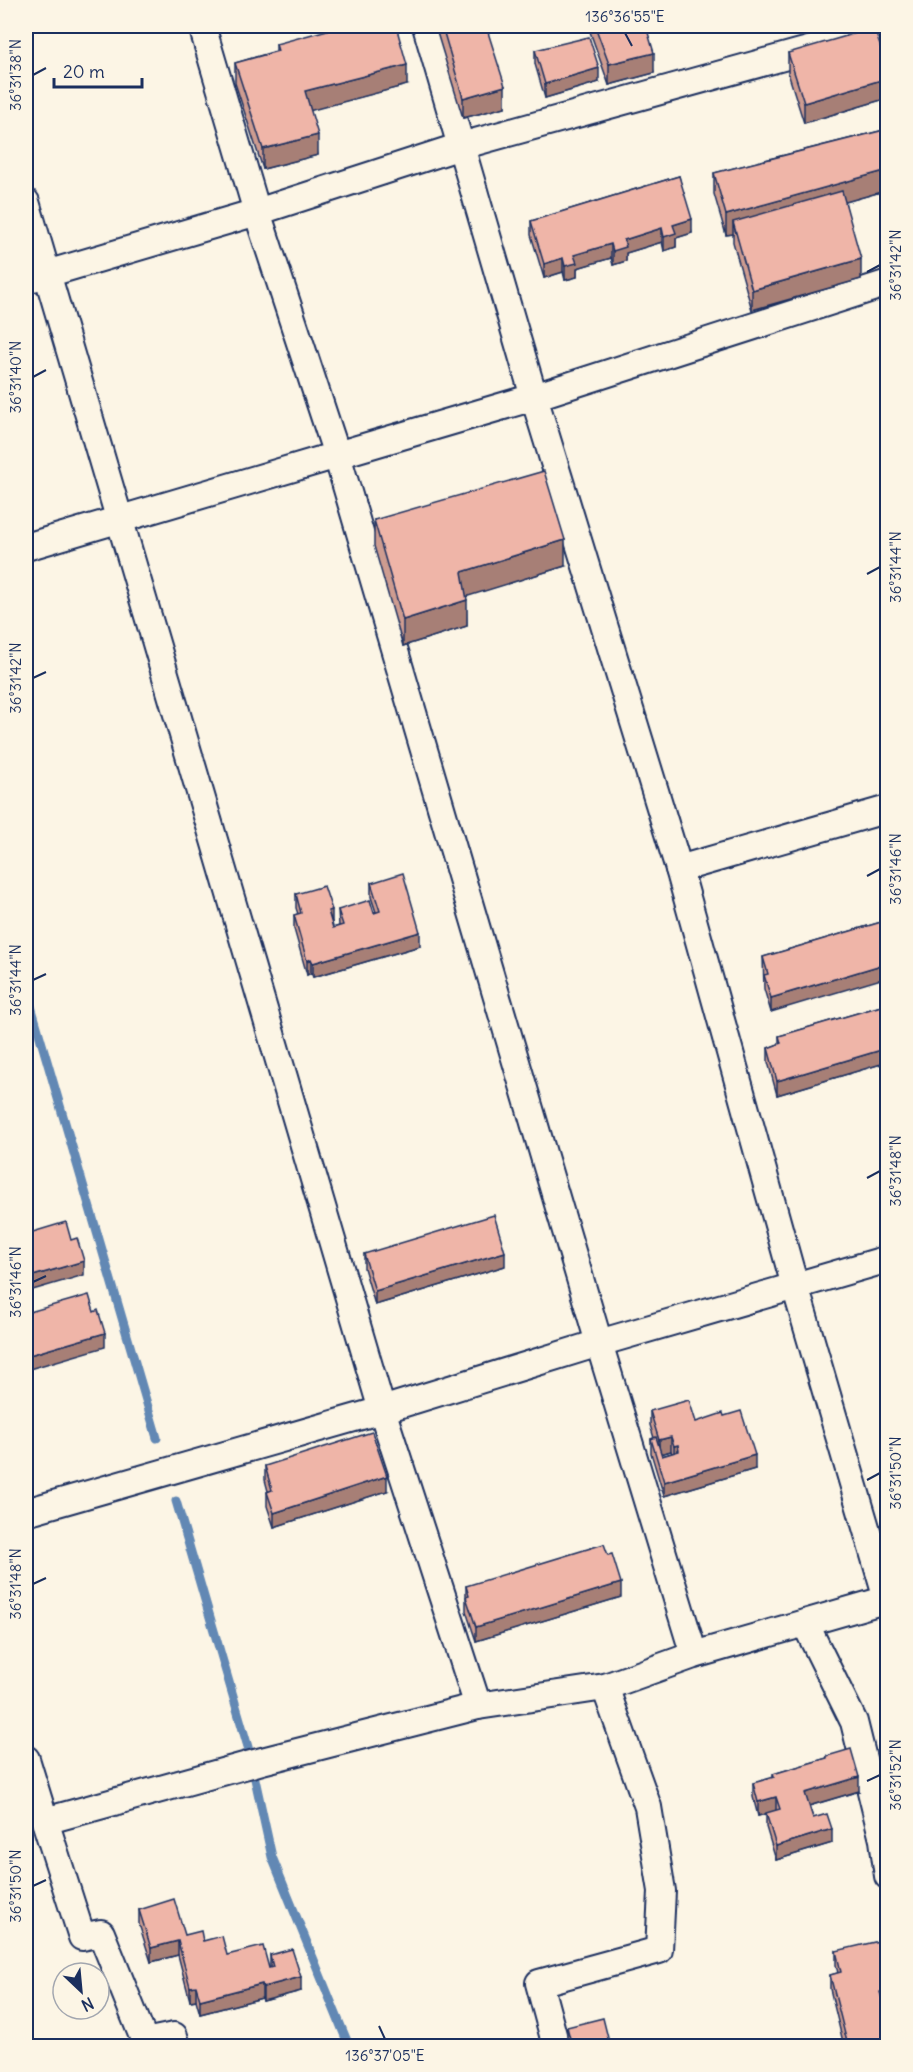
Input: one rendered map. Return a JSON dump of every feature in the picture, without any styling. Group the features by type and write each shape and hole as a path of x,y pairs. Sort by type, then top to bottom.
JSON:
{"street":[{"path":"202,26 257,212 337,455 599,1343 694,1655"},
{"path":"45,1821 251,1764 478,1706 605,1687 694,1655 887,1599 795,1286 679,869 534,397 426,26"},
{"path":"36,276 257,212 461,146 888,28"},
{"path":"26,202 36,276 119,518 382,1410 478,1706"},
{"path":"26,547 534,397 888,283"},
{"path":"679,869 887,811"},
{"path":"26,1512 382,1410 599,1343 888,1259"},
{"path":"805,1623 854,1722 883,1840 888,1876"},
{"path":"556,2046 539,1983 659,1950 662,1891 648,1808 605,1687"},
{"path":"26,1759 82,1937 101,1934 145,2042 174,2036 177,2046"}],"building":[{"path":"342,26 396,26 407,65 305,91 318,135 263,149 235,63 278,51 276,44"},
{"path":"442,26 486,26 505,86 463,98"},
{"path":"595,26 646,26 654,53 609,64"},
{"path":"874,28 888,69 888,78 804,103 788,53"},
{"path":"589,37 599,68 545,84 535,50"},
{"path":"888,129 888,170 726,215 714,173"},
{"path":"679,176 692,219 673,225 676,233 664,237 662,228 624,240 626,247 613,251 611,244 574,255 577,263 565,266 563,258 544,264 531,221"},
{"path":"842,191 861,259 752,290 733,222"},
{"path":"544,471 565,540 462,572 467,600 403,620 374,520"},
{"path":"403,873 420,932 313,963 311,959 307,961 294,915 301,913 296,894 324,886 332,910 328,911 333,928 343,925 338,910 370,900 374,913 380,911 371,883"},
{"path":"888,920 888,963 771,998 764,975 768,974 763,957"},
{"path":"888,1004 888,1048 777,1081 768,1048 781,1043 779,1036"},
{"path":"494,1215 505,1252 375,1291 364,1254"},
{"path":"66,1222 71,1240 77,1238 84,1261 26,1278 26,1234"},
{"path":"89,1295 94,1312 98,1310 105,1333 26,1356 26,1313"},
{"path":"689,1400 696,1422 723,1413 724,1416 741,1411 755,1455 664,1482 651,1439 656,1437 662,1456 679,1451 678,1445 674,1446 671,1437 659,1440 650,1411"},
{"path":"372,1432 387,1476 274,1513 267,1492 272,1490 265,1466"},
{"path":"604,1544 608,1555 612,1554 621,1583 476,1627 466,1597 469,1596 466,1586"},
{"path":"851,1749 859,1777 805,1793 813,1818 827,1814 832,1829 776,1846 766,1813 780,1809 776,1797 758,1802 753,1783 774,1777 773,1774"},
{"path":"174,1899 185,1935 201,1931 203,1941 222,1936 227,1955 263,1946 269,1968 273,1967 270,1955 292,1949 301,1977 263,1987 262,1984 200,2000 196,1986 190,1987 178,1941 151,1948 139,1910"},
{"path":"879,1941 887,1969 881,1971 886,1991 880,1992 888,2019 888,2046 848,2046 830,1975 841,1972 836,1951"},
{"path":"603,2018 610,2046 572,2046 567,2027"},
{"path":"639,2042 640,2046 622,2046"}],"waterway":[{"path":"26,989 157,1438"},
{"path":"176,1501 248,1747 272,1857 349,2046"}]}
